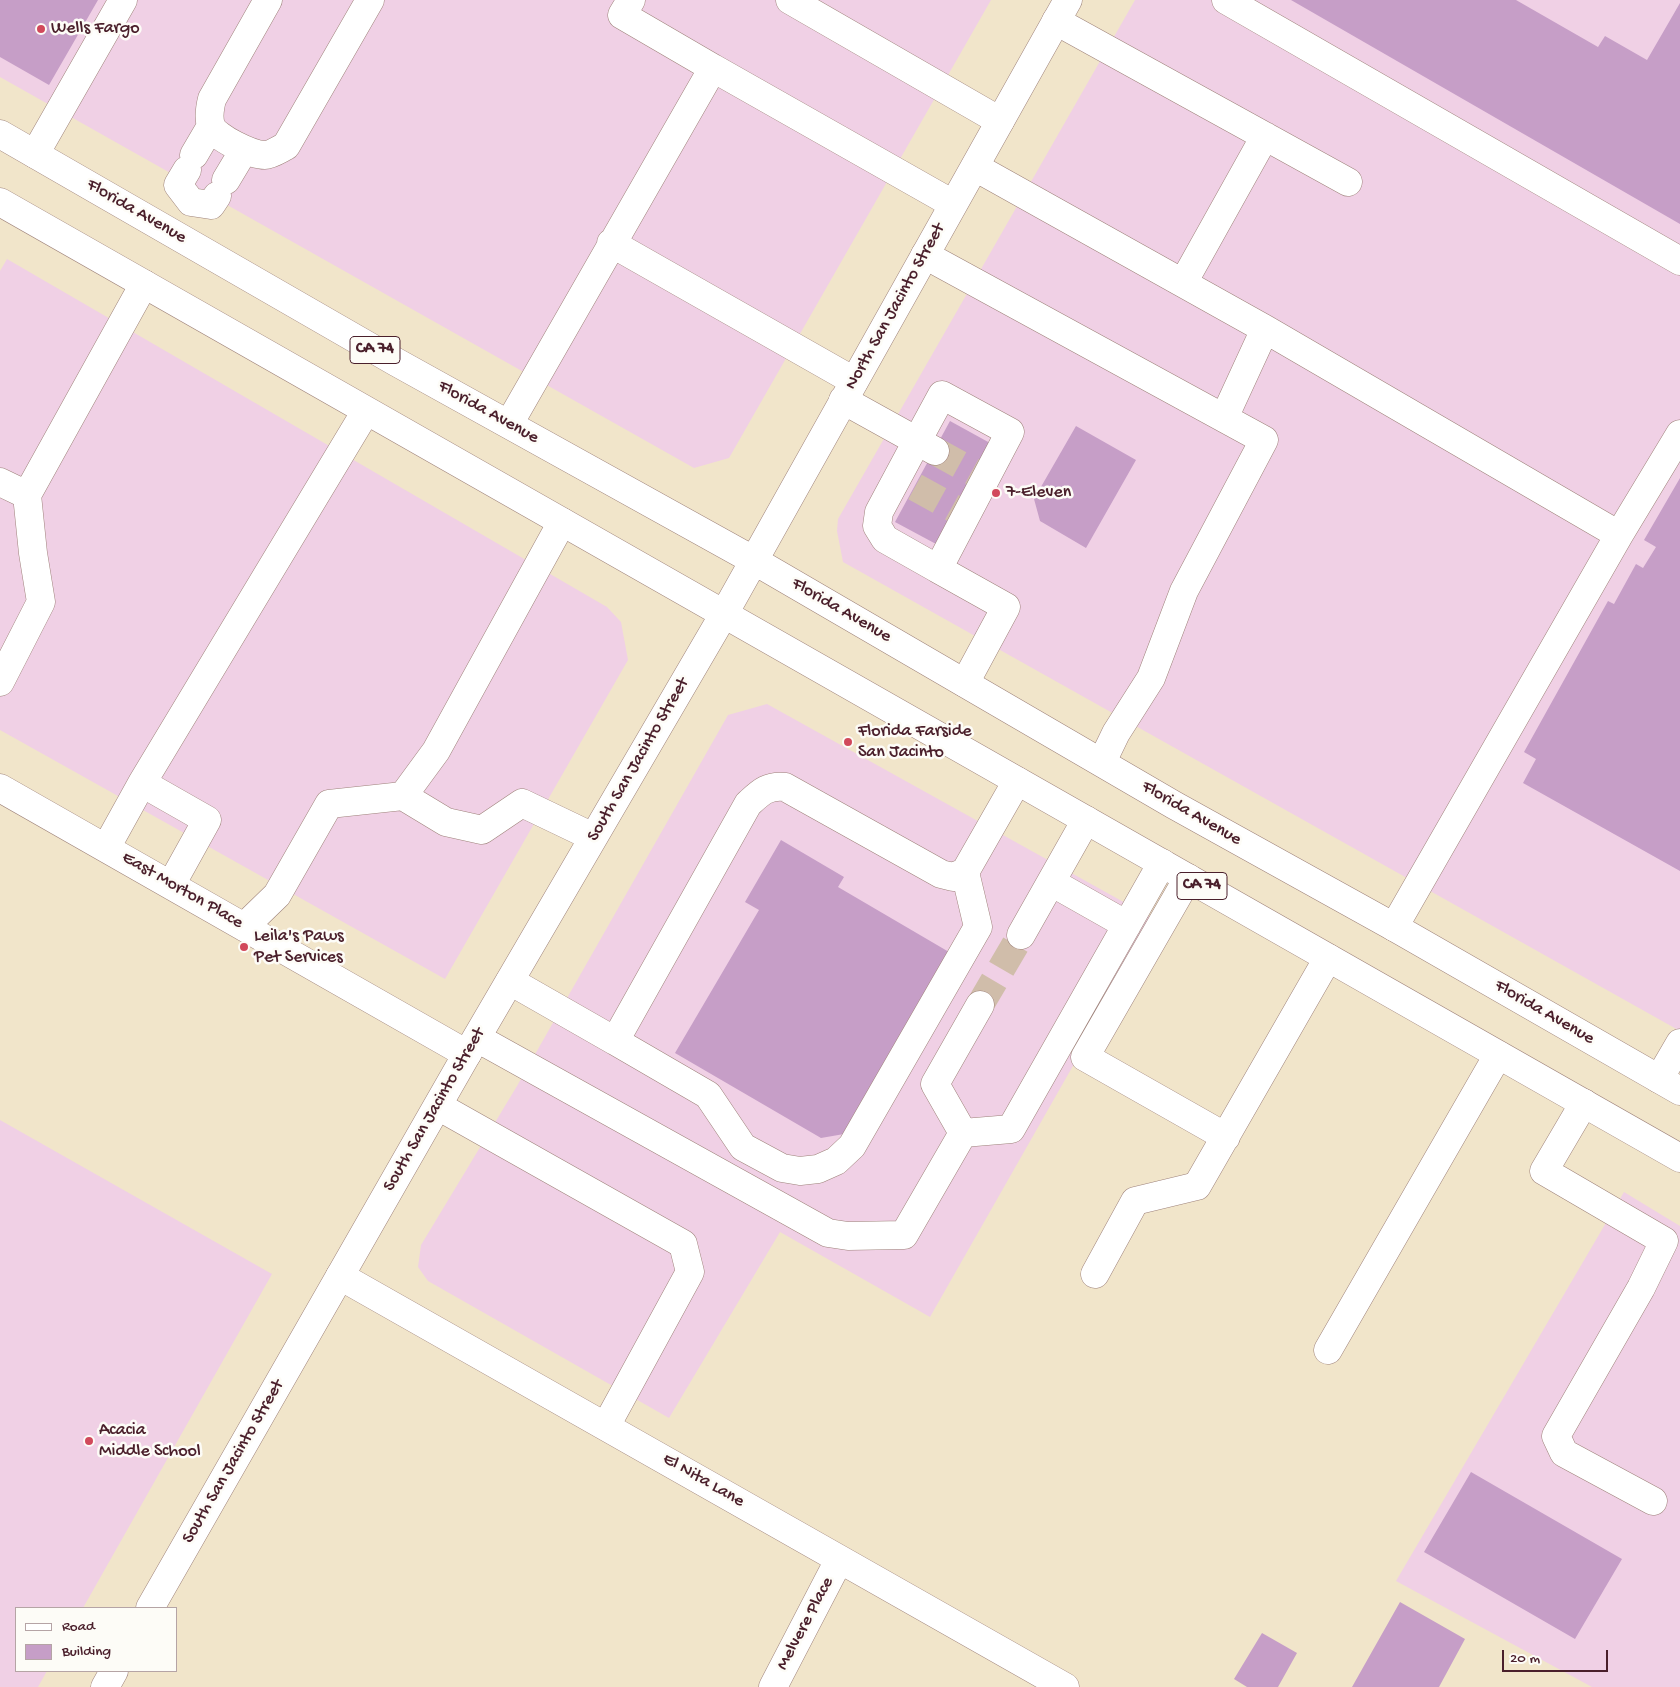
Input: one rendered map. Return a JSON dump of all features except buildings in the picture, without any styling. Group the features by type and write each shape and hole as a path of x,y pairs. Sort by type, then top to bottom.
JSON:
{"main road":[{"path":"36,154 123,0"},
{"path":"268,0 212,99 209,111 211,126 219,135 244,150 265,155 286,146 370,0"},
{"path":"631,0 622,15 953,204"},
{"path":"790,0 1000,121"},
{"path":"1226,0 1680,261"},
{"path":"1062,11 1264,136 1348,182"},
{"name":"North San Jacinto Street","path":"724,614 1062,11"},
{"path":"509,424 713,68"},
{"path":"211,126 178,185 212,193"},
{"name":"Florida Avenue","path":"0,134 509,424 753,560 1102,762 1670,1085"},
{"path":"1183,282 1264,136"},
{"path":"174,234 212,193 244,150"},
{"path":"975,166 1266,329 1619,536"},
{"name":"CA 74","path":"0,202 1680,1158"},
{"path":"611,243 849,391 926,446"},
{"path":"925,255 1264,440 1184,590 1151,678 1116,733 1102,762"},
{"path":"0,682 41,602 33,553 27,495 144,284"},
{"path":"1224,418 1266,329"},
{"path":"938,569 961,512 980,476 1010,432 942,395 926,446 907,482 879,512 877,526 885,539 938,569 1006,607 965,683"},
{"path":"106,848 142,783 366,411"},
{"path":"1394,927 1673,445"},
{"path":"0,482 27,495"},
{"path":"403,796 436,751 562,522"},
{"name":"South San Jacinto Street","path":"151,1607 472,1046 724,614"},
{"path":"615,1041 748,804 763,790 774,786 784,787 940,874 953,877 965,872 1017,781"},
{"path":"142,783 207,820 171,885"},
{"name":"East Morton Place","path":"0,788 244,926 828,1233 848,1236 904,1235 963,1132"},
{"path":"244,926 277,895 329,804 403,796 446,822 482,830 522,803 593,837"},
{"path":"1020,935 1086,820"},
{"path":"980,1005 935,1084 963,1132 1011,1129 1162,863"},
{"path":"510,981 708,1095 743,1147 782,1168 800,1171 818,1169 836,1161 852,1146 978,927 965,872"},
{"path":"1188,878 1085,1058 1226,1137"},
{"path":"1051,882 1127,925"},
{"path":"1095,1274 1136,1201 1198,1186 1328,958"},
{"path":"1670,1085 1680,1043"},
{"path":"1328,1350 1498,1054"},
{"path":"1584,1104 1544,1171 1672,1245 1641,1288 1556,1436 1564,1453 1653,1501"},
{"path":"438,1106 683,1244 690,1272 606,1426"},
{"name":"El Nita Lane","path":"340,1276 1065,1687"},
{"name":"Melvere Place","path":"773,1687 839,1560"},
{"path":"105,1687 113,1672"}],"shaded area":[{"path":"0,0 991,0 729,458 694,468 0,77"},
{"path":"1135,0 1680,0 1680,1031 843,562 837,531 838,519"},
{"path":"7,259 607,607 621,622 628,660 445,979 0,730 0,271"},
{"path":"767,704 1156,920 930,1317 780,1232 669,1418 428,1281 418,1267 421,1245 517,1086 728,715"},
{"name":"Acacia Middle School","path":"0,1120 272,1274 84,1607 15,1607 15,1672 46,1672 38,1687 0,1687"},
{"path":"1624,1192 1680,1226 1680,1687 1592,1687 1396,1581"}],"tunnel":[{"path":"935,451 975,473"},
{"path":"915,487 955,509"},
{"path":"980,1005 1021,935"}],"place":[{"name":"Wells Fargo","path":"41,29"},
{"name":"7-Eleven","path":"996,493"},
{"name":"Florida Farside San Jacinto","path":"848,742"},
{"name":"Leila's Paws Pet Services","path":"244,947"},
{"name":"Acacia Middle School","path":"89,1441"}]}
